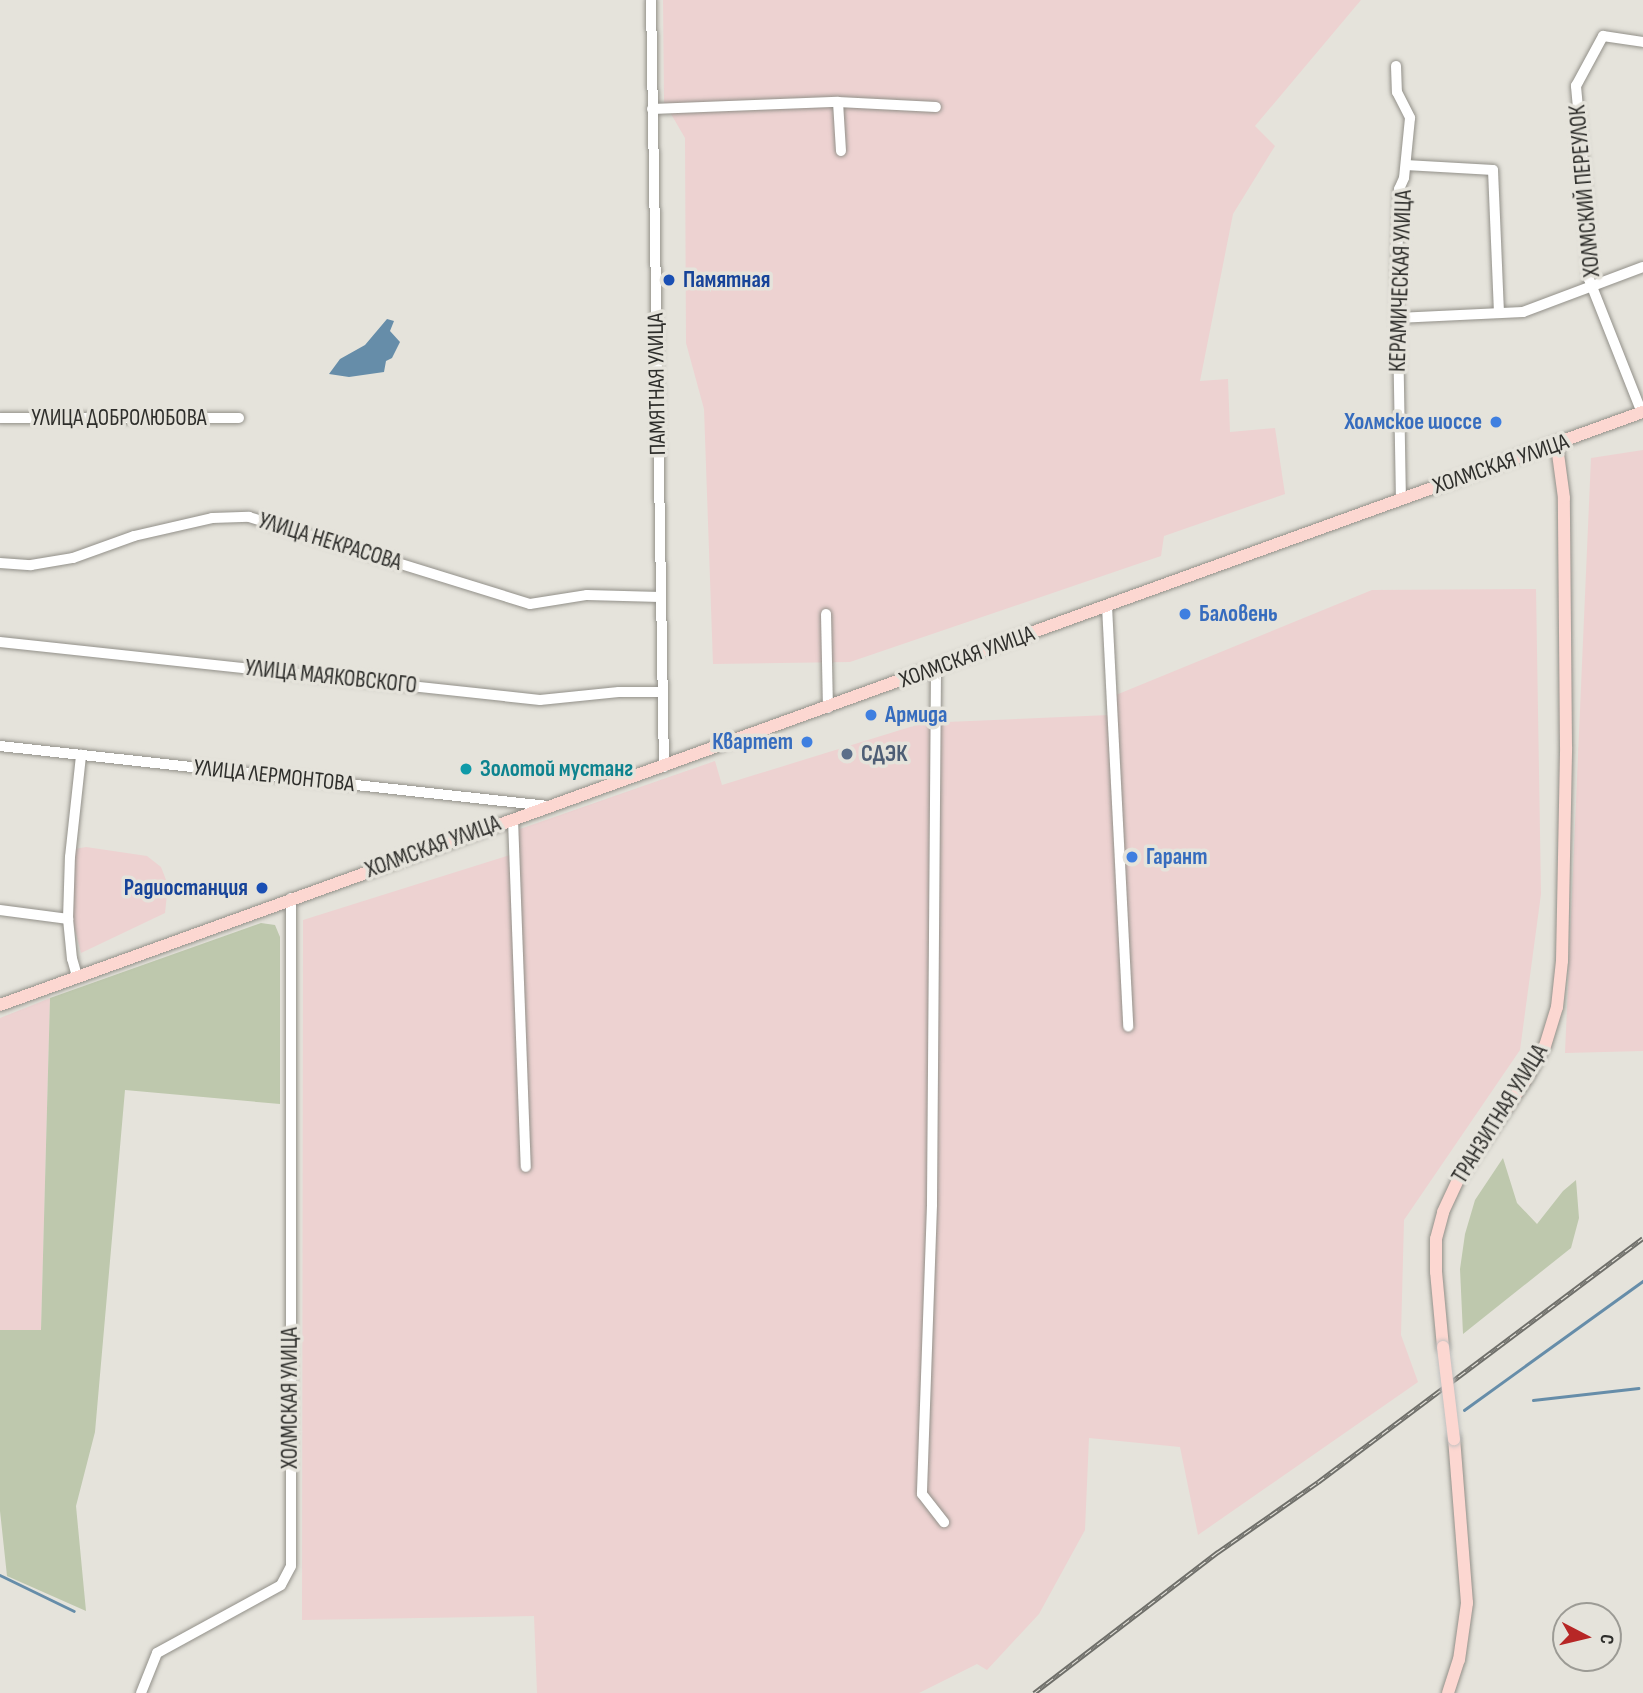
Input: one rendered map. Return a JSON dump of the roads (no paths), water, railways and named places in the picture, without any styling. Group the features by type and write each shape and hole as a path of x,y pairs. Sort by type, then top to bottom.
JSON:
{"main road":[{"name":"ХОЛМСКАЯ УЛИЦА","path":"0,1005 1643,413"},
{"name":"ТРАНЗИТНАЯ УЛИЦА","path":"1448,1693 1459,1660 1467,1603 1454,1439 1436,1272 1436,1239 1443,1212 1458,1180 1527,1078 1545,1046 1557,1007 1562,961 1566,747 1564,498 1557,446"}],"street":[{"name":"ПАМЯТНАЯ УЛИЦА","path":"651,0 664,767"},
{"name":"ХОЛМСКИЙ ПЕРЕУЛОК","path":"1643,42 1603,36 1576,86 1586,196 1586,264 1592,286 1643,413"},
{"name":"КЕРАМИЧЕСКАЯ УЛИЦА","path":"1396,66 1397,92 1410,118 1406,165 1399,189 1397,318 1401,499"},
{"path":"652,109 838,102 936,107"},
{"path":"838,102 841,151"},
{"path":"1406,165 1493,170 1499,313"},
{"path":"1397,318 1523,312 1643,267"},
{"name":"УЛИЦА ДОБРОЛЮБОВА","path":"0,418 239,418"},
{"name":"УЛИЦА НЕКРАСОВА","path":"0,563 32,565 73,558 134,536 212,518 249,517 530,604 554,603 587,595 660,597"},
{"path":"1107,606 1128,1026"},
{"path":"826,614 828,708"},
{"name":"УЛИЦА МАЯКОВСКОГО","path":"0,642 540,700 618,692 663,692"},
{"path":"936,668 932,1205 922,1494 944,1522"},
{"name":"УЛИЦА ЛЕРМОНТОВА","path":"0,746 548,806"},
{"path":"77,976 72,959 68,919 70,857 81,755"},
{"path":"513,819 526,1167"},
{"name":"ХОЛМСКАЯ УЛИЦА","path":"141,1693 157,1653 281,1585 291,1566 291,898"},
{"path":"0,910 68,919"}],"water":[{"path":"387,319 394,321 390,331 400,342 392,358 386,361 384,372 349,377 329,374 340,359 365,345"}],"waterway":[{"path":"1464,1410 1643,1281"},
{"path":"1533,1400 1638,1388"},
{"path":"0,1575 74,1611"}],"railway":[{"path":"1034,1693 1218,1552 1318,1482 1643,1238"}],"place":[{"name":"Памятная","path":"669,280"},
{"name":"Холмское шоссе","path":"1496,422"},
{"name":"Баловень","path":"1185,614"},
{"name":"Армида","path":"871,715"},
{"name":"Квартет","path":"807,742"},
{"name":"СДЭК","path":"847,754"},
{"name":"Золотой мустанг","path":"466,769"},
{"name":"Гарант","path":"1132,857"},
{"name":"Радиостанция","path":"262,888"}]}
